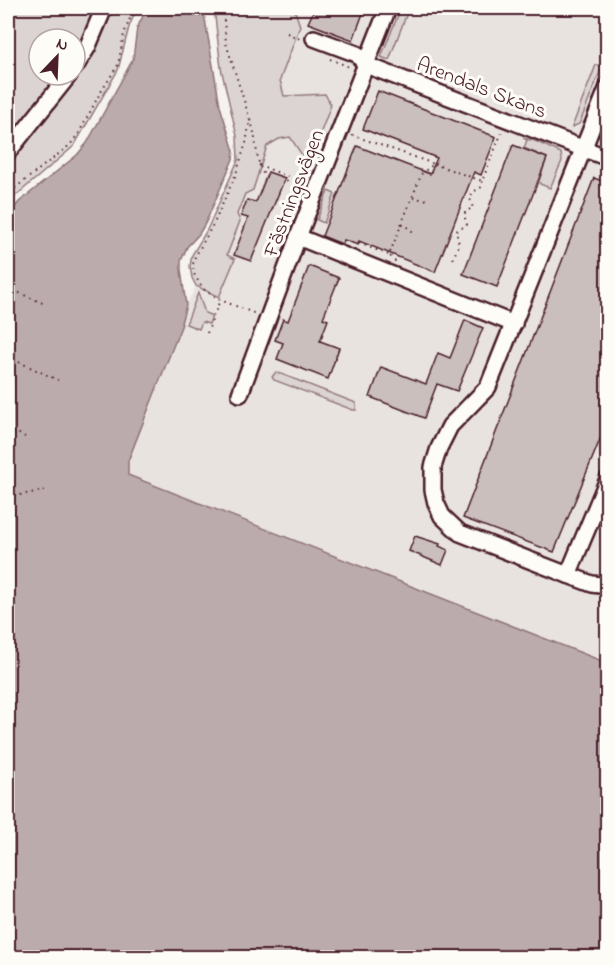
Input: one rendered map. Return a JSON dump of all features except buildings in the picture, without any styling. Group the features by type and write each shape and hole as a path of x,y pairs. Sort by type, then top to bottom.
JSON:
{"street":[{"path":"87,48 104,8"},
{"name":"Fästningsvägen","path":"240,394 298,237 388,8"},
{"name":"Arendals Skans","path":"307,40 357,54 364,70 608,158"},
{"path":"8,152 59,87"},
{"path":"608,87 488,387 446,433 432,467 434,496 442,516 460,533 592,584 608,586"},
{"path":"298,237 514,324"},
{"path":"567,575 608,479"}],"path":[{"path":"8,198 14,189 70,145 79,133 118,65 124,34 134,8"},
{"path":"223,8 226,43 257,142 259,165 264,175"},
{"path":"287,33 307,40"},
{"path":"322,56 364,70"},
{"path":"250,120 246,143 236,174 193,264 198,282 203,289 220,300 269,317"},
{"path":"453,259 459,244 456,231 467,225 464,215 466,211 473,208 470,198 472,192 482,187 482,181 504,126"},
{"path":"345,132 374,145 398,150 482,181"},
{"path":"389,255 422,173 434,164"},
{"path":"259,165 289,177 287,182"},
{"path":"412,198 428,200"},
{"path":"402,223 416,234"},
{"path":"359,243 389,255 398,264"},
{"path":"8,288 45,304"},
{"path":"207,333 220,300"},
{"path":"8,357 58,380"},
{"path":"8,428 25,437"},
{"path":"8,497 48,490"}],"shaded area":[{"path":"8,8 137,8 129,27 118,70 74,146 12,199 8,207"},
{"path":"147,8 203,8 220,106 234,151 233,159 206,222 187,247 181,261 186,305 182,324 128,461 128,475 607,663 607,957 8,957 8,216 19,202 77,155 87,143 133,59 137,28"},
{"path":"214,8 294,8 300,26 280,80 284,96 325,94 331,105 313,153 302,155 290,137 279,139 267,146 253,190 245,194 237,214 240,221 227,255 235,259 219,297 196,286 190,266 192,255 207,230 238,160 237,136 221,68"},
{"path":"294,8 607,8 607,663 128,475 128,461 182,324 180,323 186,305 196,286 218,297 235,259 226,255 240,222 237,214 245,194 253,190 267,146 279,139 290,137 302,155 324,94 284,96 280,80 300,26"},
{"path":"401,8 409,8 389,60 381,57"},
{"path":"596,65 602,67 579,124 572,127"},
{"path":"523,138 561,153 562,161 550,188 540,184 539,181 547,158 524,148 527,140"},
{"path":"328,191 335,194 324,223 317,220"},
{"path":"198,293 205,313 212,316 209,324 202,322 199,329 186,324"},
{"path":"276,372 356,403 356,410 274,380 272,377"}]}
